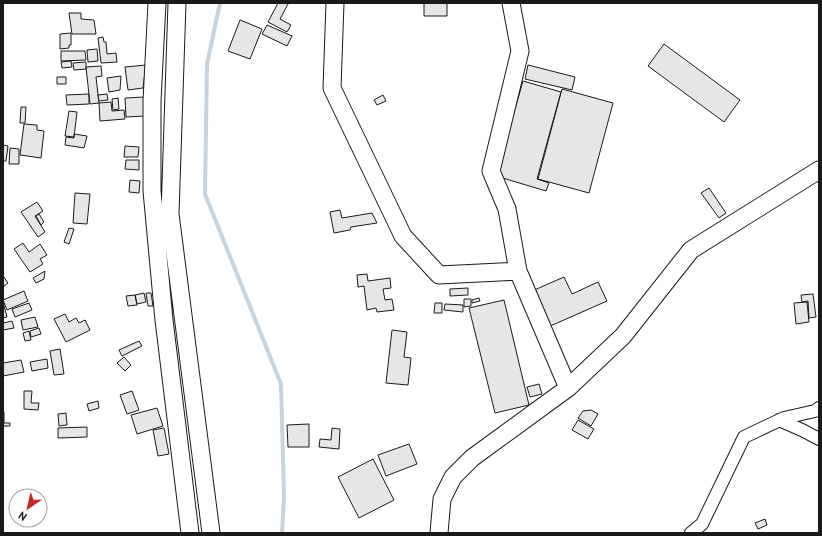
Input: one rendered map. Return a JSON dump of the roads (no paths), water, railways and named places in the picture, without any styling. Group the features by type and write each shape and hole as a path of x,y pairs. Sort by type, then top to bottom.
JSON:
{"street":[{"path":"156,3 152,101 152,191 164,320 190,533"},
{"path":"177,3 170,214 211,533"},
{"path":"335,3 332,88 403,236 439,275 518,271"},
{"path":"511,3 520,51 491,171 507,209 518,271 568,388"},
{"path":"439,533 442,499 453,477 472,458 568,388 623,336 691,250 819,170"},
{"path":"691,533 702,524 744,437 784,418 815,411 819,408"},
{"path":"779,420 819,439"}],"waterway":[{"path":"220,3 207,64 205,194 281,384 284,497 282,533"}]}
